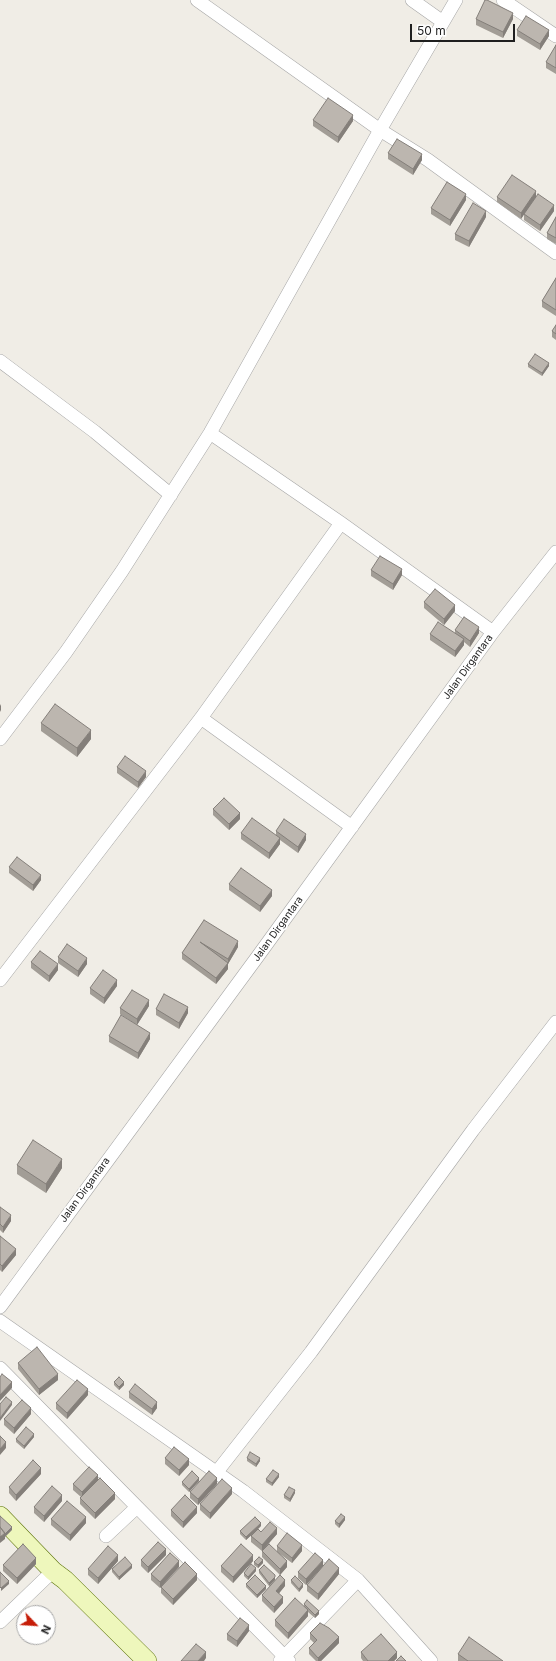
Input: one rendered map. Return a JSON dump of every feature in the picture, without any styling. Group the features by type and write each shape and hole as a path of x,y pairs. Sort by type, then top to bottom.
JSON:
{"street":[{"path":"197,0 380,130 428,160 556,253"},
{"path":"412,0 443,22"},
{"path":"0,739 70,646 122,571 210,433 380,130 456,0"},
{"path":"502,0 556,36"},
{"path":"0,361 95,432 171,494"},
{"path":"210,433 341,523 493,632"},
{"path":"0,980 201,718 341,523"},
{"name":"Jalan Dirgantara","path":"0,1306 352,827 493,632 556,552"},
{"path":"201,718 352,827"},
{"path":"216,1473 311,1352 473,1130 556,1022"},
{"path":"0,1321 243,1491 358,1580 431,1661"},
{"path":"0,1368 206,1575 285,1660 320,1618 358,1580"},
{"path":"106,1536 137,1507"},
{"path":"0,1516 53,1571 65,1580 147,1661"},
{"path":"0,1622 53,1571"}],"building":[{"path":"485,0 513,13 503,32 476,19"},
{"path":"526,16 549,30 540,44 517,30"},
{"path":"556,45 556,68 546,62"},
{"path":"328,98 353,115 338,137 313,120"},
{"path":"397,139 422,154 413,169 388,153"},
{"path":"512,175 536,191 521,213 497,197"},
{"path":"447,182 466,194 450,220 431,208"},
{"path":"538,194 554,205 540,225 524,214"},
{"path":"473,203 486,211 469,241 455,234"},
{"path":"556,217 556,238 547,233"},
{"path":"556,278 556,310 542,301"},
{"path":"556,325 556,334 552,331"},
{"path":"535,354 549,363 542,373 528,364"},
{"path":"380,556 402,569 393,584 371,570"},
{"path":"435,589 455,605 444,619 424,602"},
{"path":"464,617 479,627 470,641 455,630"},
{"path":"438,622 464,639 455,651 430,634"},
{"path":"55,704 91,730 77,748 41,723"},
{"path":"125,756 146,771 138,782 117,767"},
{"path":"224,798 240,813 229,824 213,809"},
{"path":"252,818 280,838 269,853 241,833"},
{"path":"284,819 306,834 298,847 276,831"},
{"path":"17,857 41,875 33,885 9,867"},
{"path":"241,868 272,890 260,906 229,884"},
{"path":"204,920 238,941 228,959 200,942 228,963 216,978 182,953"},
{"path":"67,944 87,958 78,971 58,957"},
{"path":"40,951 58,964 49,976 31,962"},
{"path":"103,970 117,980 104,998 90,988"},
{"path":"132,990 149,1000 137,1019 120,1008"},
{"path":"164,994 188,1007 179,1023 156,1009"},
{"path":"121,1015 150,1033 138,1053 109,1036"},
{"path":"33,1140 62,1159 46,1184 17,1165"},
{"path":"0,1207 11,1215 3,1227 0,1224"},
{"path":"0,1236 16,1249 2,1266 0,1264"},
{"path":"37,1347 58,1374 39,1389 18,1363"},
{"path":"2,1374 12,1382 0,1395 0,1377"},
{"path":"119,1377 124,1382 119,1387 114,1382"},
{"path":"77,1380 88,1389 67,1413 56,1403"},
{"path":"135,1384 157,1402 152,1409 129,1392"},
{"path":"6,1397 12,1402 0,1418 0,1404"},
{"path":"22,1400 31,1408 14,1428 4,1419"},
{"path":"26,1427 34,1434 24,1446 16,1439"},
{"path":"0,1436 6,1442 0,1449"},
{"path":"174,1447 189,1459 179,1470 165,1458"},
{"path":"250,1452 260,1458 256,1464 247,1458"},
{"path":"33,1460 41,1468 16,1495 9,1487"},
{"path":"89,1467 98,1475 82,1492 73,1484"},
{"path":"273,1470 279,1474 272,1483 266,1479"},
{"path":"192,1471 199,1478 189,1489 182,1482"},
{"path":"209,1471 217,1478 198,1499 190,1492"},
{"path":"100,1478 115,1493 95,1513 80,1498"},
{"path":"222,1479 232,1488 210,1513 200,1504"},
{"path":"52,1486 62,1495 44,1516 34,1507"},
{"path":"289,1487 295,1490 290,1499 284,1495"},
{"path":"185,1495 197,1507 183,1522 171,1510"},
{"path":"67,1501 86,1517 70,1535 51,1519"},
{"path":"341,1514 345,1517 339,1524 335,1521"},
{"path":"0,1516 12,1527 5,1534 0,1527"},
{"path":"255,1517 261,1523 246,1537 240,1531"},
{"path":"270,1522 277,1528 262,1545 251,1536 258,1529 261,1532"},
{"path":"0,1527 5,1533 0,1537"},
{"path":"287,1533 302,1545 292,1558 277,1546"},
{"path":"158,1542 166,1549 148,1567 141,1560"},
{"path":"23,1544 36,1558 17,1578 3,1565"},
{"path":"241,1544 253,1555 233,1577 221,1566"},
{"path":"269,1544 287,1561 280,1569 262,1551"},
{"path":"108,1546 118,1555 98,1578 88,1569"},
{"path":"170,1553 179,1561 160,1582 151,1574"},
{"path":"315,1553 323,1560 306,1579 298,1572"},
{"path":"125,1557 132,1565 119,1577 112,1569"},
{"path":"259,1557 263,1560 258,1565 254,1562"},
{"path":"329,1559 339,1568 318,1594 307,1585"},
{"path":"185,1562 197,1574 173,1599 161,1587"},
{"path":"251,1564 256,1568 248,1577 244,1573"},
{"path":"264,1565 275,1575 269,1583 259,1570"},
{"path":"0,1572 9,1581 1,1588 0,1587"},
{"path":"255,1575 266,1586 257,1595 246,1584"},
{"path":"280,1575 285,1580 276,1591 283,1597 274,1607 262,1595"},
{"path":"295,1576 303,1584 299,1589 291,1580"},
{"path":"295,1598 308,1610 288,1633 275,1620"},
{"path":"307,1600 319,1611 315,1615 304,1604"},
{"path":"240,1618 249,1625 237,1641 227,1634"},
{"path":"320,1623 329,1628 339,1637 318,1658 309,1648 317,1640 310,1633"},
{"path":"381,1634 397,1652 388,1661 368,1661 361,1652"},
{"path":"469,1637 503,1661 468,1661 458,1654"},
{"path":"196,1644 206,1652 198,1661 181,1661"},
{"path":"401,1656 406,1661 396,1661"}]}
